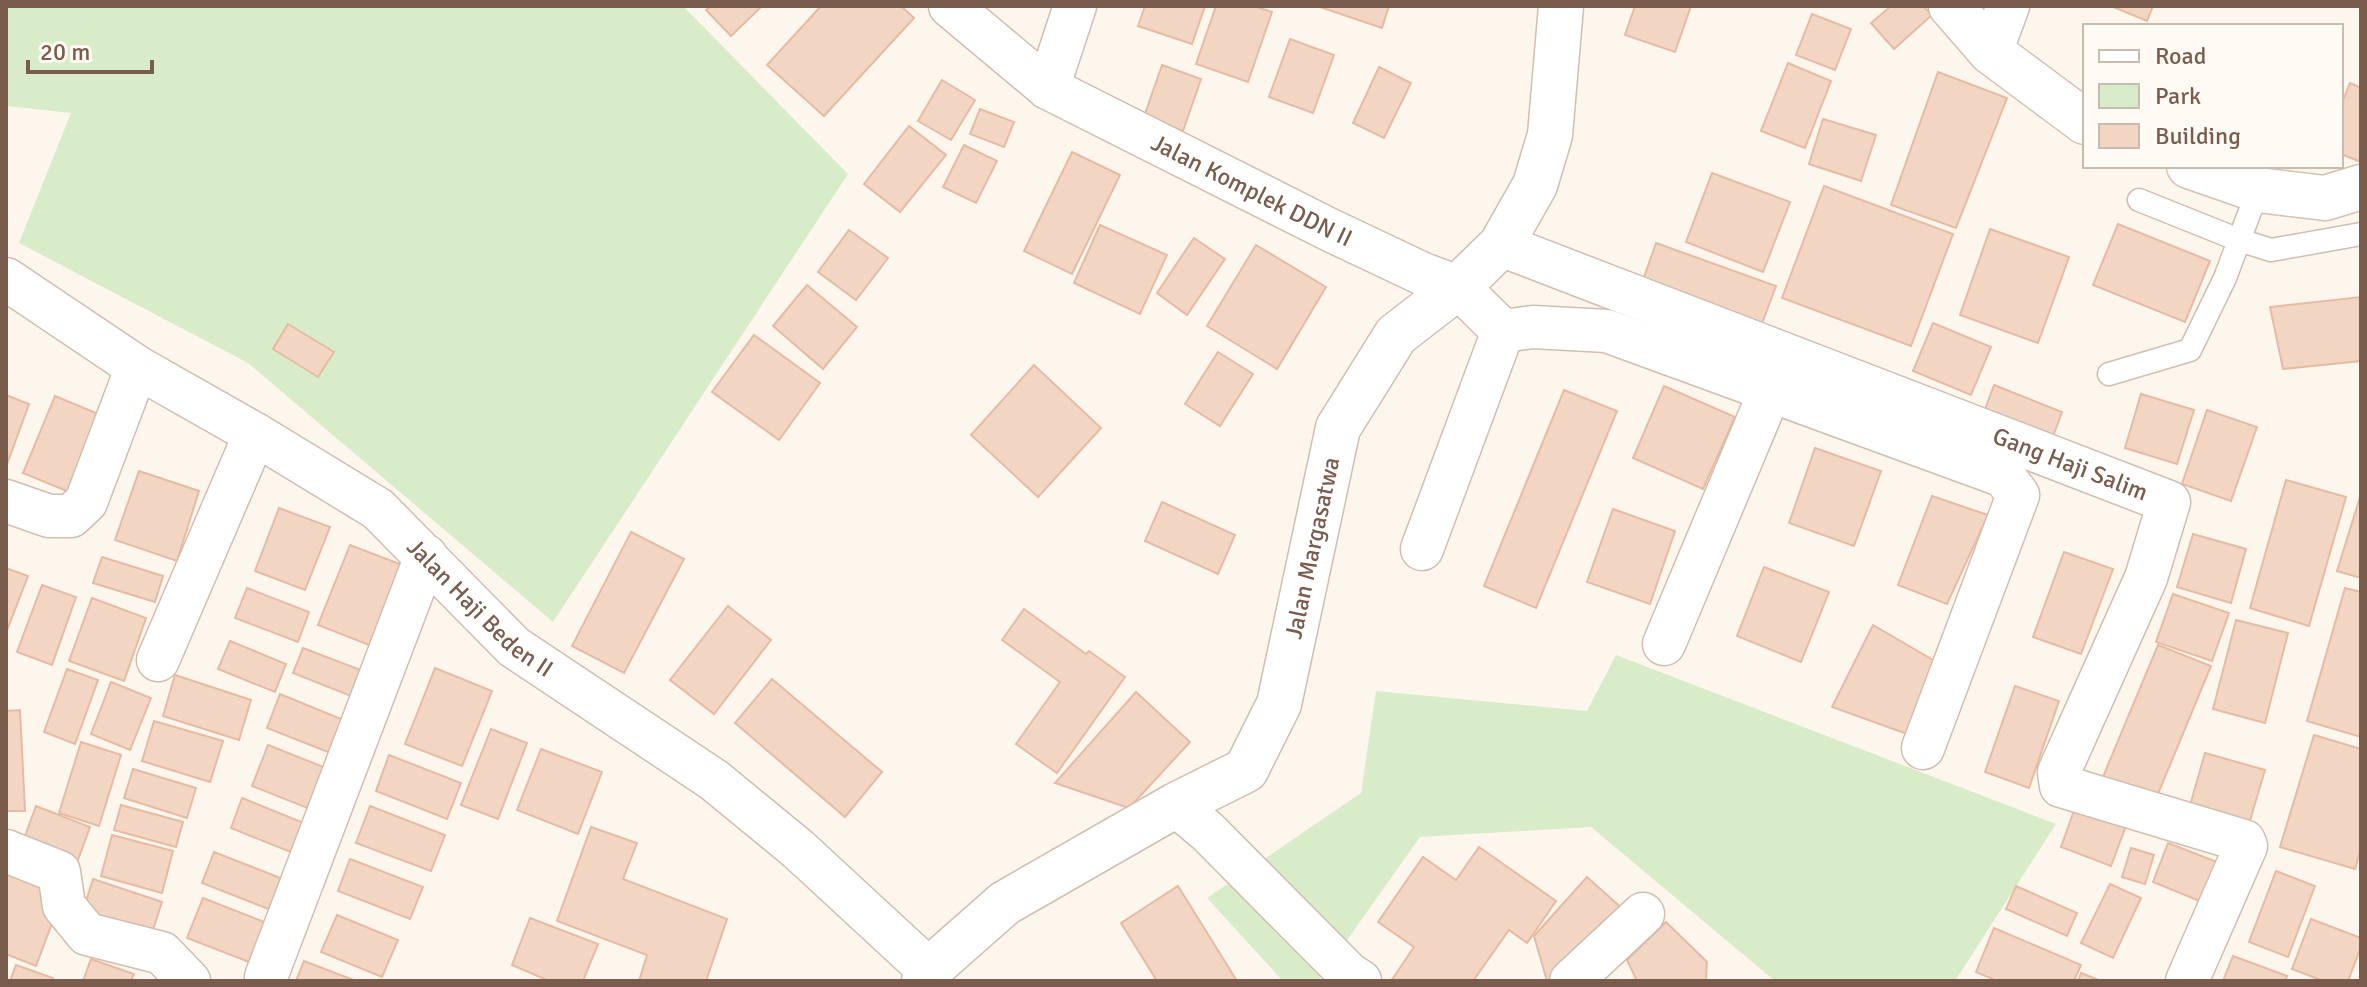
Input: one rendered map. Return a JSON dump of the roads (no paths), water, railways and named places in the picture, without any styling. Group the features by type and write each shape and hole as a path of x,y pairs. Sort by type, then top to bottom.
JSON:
{"street":[{"name":"Jalan Komplek DDN II","path":"950,6 1048,88 1328,229 1458,287"},
{"path":"1048,88 1075,6"},
{"name":"Jalan Margasatwa","path":"927,976 1005,903 1176,805 1246,770 1279,704 1338,428 1396,335 1458,287 1501,245 1535,185 1550,135 1561,6"},
{"path":"1951,6 1991,52 2083,121"},
{"path":"1991,52 2008,6"},
{"path":"2195,168 2258,190 2325,198 2361,187"},
{"name":"Gang Haji Salim","path":"1501,245 2169,502 2146,578 2059,772 2059,780 2061,786 2244,841 2246,846 2187,981"},
{"name":"Jalan Haji Beden II","path":"6,279 137,367 378,509 514,647 714,780 798,849 927,976"},
{"path":"1458,287 1503,331"},
{"path":"1503,331 1533,327 1607,331 2004,476 2018,495 1923,748"},
{"path":"1422,549 1503,331"},
{"path":"6,501 49,516 71,516 86,502 137,367"},
{"path":"1664,644 1771,389"},
{"path":"158,660 255,434"},
{"path":"266,977 426,556"},
{"path":"1176,805 1208,832 1349,974 1360,981"},
{"path":"6,851 59,872 64,906 87,934 169,972"},
{"path":"1571,981 1643,914"}],"lane":[{"path":"2109,374 2190,350 2225,278 2258,190"},
{"path":"2139,200 2271,250 2361,234"}]}
